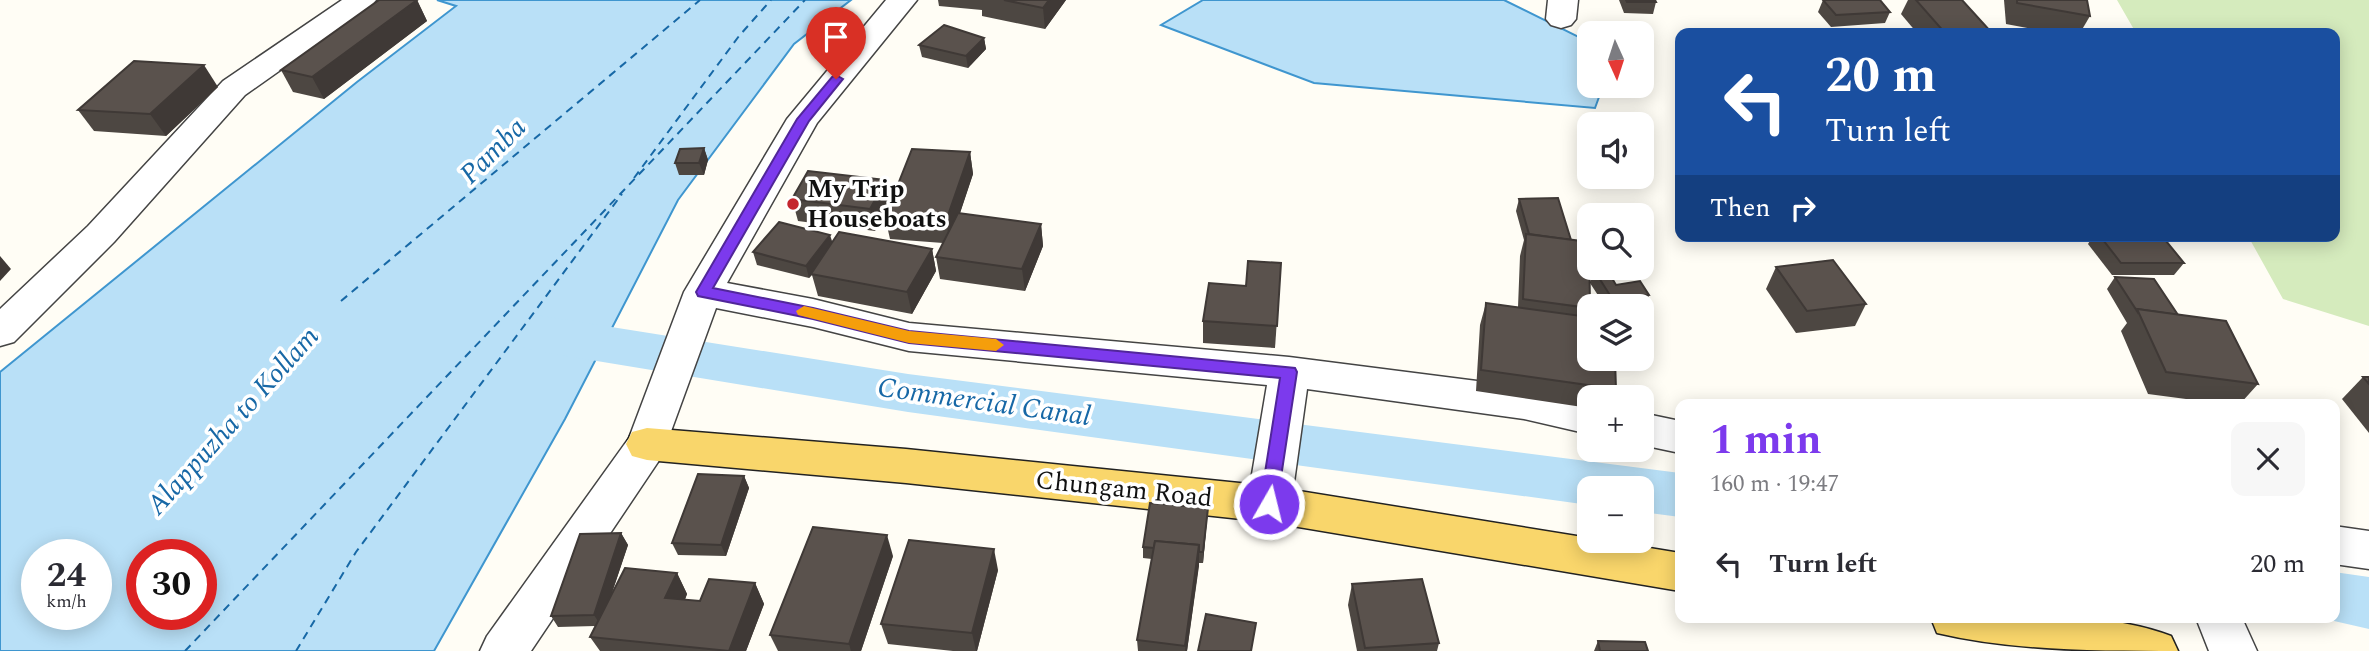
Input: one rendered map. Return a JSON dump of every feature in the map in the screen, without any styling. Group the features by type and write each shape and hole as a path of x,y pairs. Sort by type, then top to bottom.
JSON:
{"main road":[{"name":"Chungam Road","path":"653,428 906,466 1269,504 1675,571"},
{"path":"1984,623 2154,651"}],"street":[{"path":"0,332 100,234 234,88 361,0"},
{"path":"503,651 653,428 701,298 803,119 902,0"},
{"path":"701,298 813,313 909,337 1289,372 1524,404 1577,415"},
{"path":"1269,504 1289,372"},
{"path":"1654,432 1675,436"},
{"path":"2340,546 2369,550"},
{"path":"2221,623 2232,651"}],"green space":[{"path":"2117,0 2369,0 2369,326 2283,299 2251,242 2340,242 2340,28 2133,28"}],"water":[{"path":"437,0 851,0 794,44 678,200 565,419 434,651 0,651 0,372 357,82 456,6"},
{"path":"1203,0 1504,0 1577,36 1577,98 1599,98 1595,108 1314,83 1161,25"}],"building":[{"path":"379,0 417,0 312,77 281,70"},
{"path":"1004,0 1049,0 1043,8"},
{"path":"1626,0 1655,0 1656,2 1627,2"},
{"path":"1823,0 1880,0 1890,12 1836,15"},
{"path":"1916,0 1962,0 1987,28 1941,28"},
{"path":"2017,0 2087,0 2090,16 2017,3"},
{"path":"944,25 984,38 966,56 919,45"},
{"path":"134,61 204,65 150,114 78,110"},
{"path":"704,148 699,163 675,163 680,149"},
{"path":"912,149 970,152 946,221 885,217"},
{"path":"808,171 886,180 870,209 792,199"},
{"path":"1558,198 1571,240 1529,234 1519,199"},
{"path":"958,213 1041,224 1022,269 936,257"},
{"path":"779,222 830,235 806,266 753,252"},
{"path":"839,232 932,249 907,292 811,274"},
{"path":"1526,234 1577,240 1577,280 1590,280 1590,294 1577,294 1577,306 1523,299"},
{"path":"2105,242 2167,242 2184,263 2121,263"},
{"path":"1833,260 1866,304 1807,311 1776,267"},
{"path":"1248,261 1281,263 1277,326 1203,321 1209,283 1246,286"},
{"path":"2115,277 2154,279 2178,315 2137,311"},
{"path":"1600,280 1613,280 1616,285 1640,281 1648,294 1609,294"},
{"path":"1486,303 1577,315 1577,371 1615,371 1616,385 1588,385 1481,370"},
{"path":"2137,309 2226,321 2258,384 2166,372"},
{"path":"698,474 744,476 721,545 672,543"},
{"path":"1150,503 1208,508 1203,552 1199,552 1199,545 1155,541 1154,548 1143,547"},
{"path":"813,527 887,535 849,644 770,635"},
{"path":"621,533 594,615 551,616 580,534"},
{"path":"909,540 994,549 972,633 881,624"},
{"path":"1155,541 1199,545 1185,646 1137,640"},
{"path":"625,568 677,573 665,598 700,601 709,579 755,583 729,651 590,637"},
{"path":"1422,579 1439,643 1365,648 1352,584"},
{"path":"1206,614 1256,623 1251,651 1198,651"},
{"path":"1598,641 1645,642 1648,651 1600,651"}],"waterway":[{"name":"Commercial Canal","path":"536,333 908,393 1577,481"},
{"name":"Commercial Canal","path":"1654,492 1675,494"},
{"name":"Commercial Canal","path":"2340,598 2369,603"}],"ferry route":[{"path":"341,301 700,0"},
{"path":"634,178 739,36 771,0"},
{"path":"185,651 805,0"},
{"path":"296,651 356,552 622,194"}],"slow traffic":[{"path":"804,311 909,337 996,345"}],"place":[{"name":"My Trip Houseboats","path":"793,204"}],"route":[{"path":"836,79 803,119 703,292 813,313 909,337 1289,372 1269,504"}],"water label":[{"name":"Pamba","path":"493,151"},
{"name":"Alappuzha to Kollam","path":"233,421"}]}
